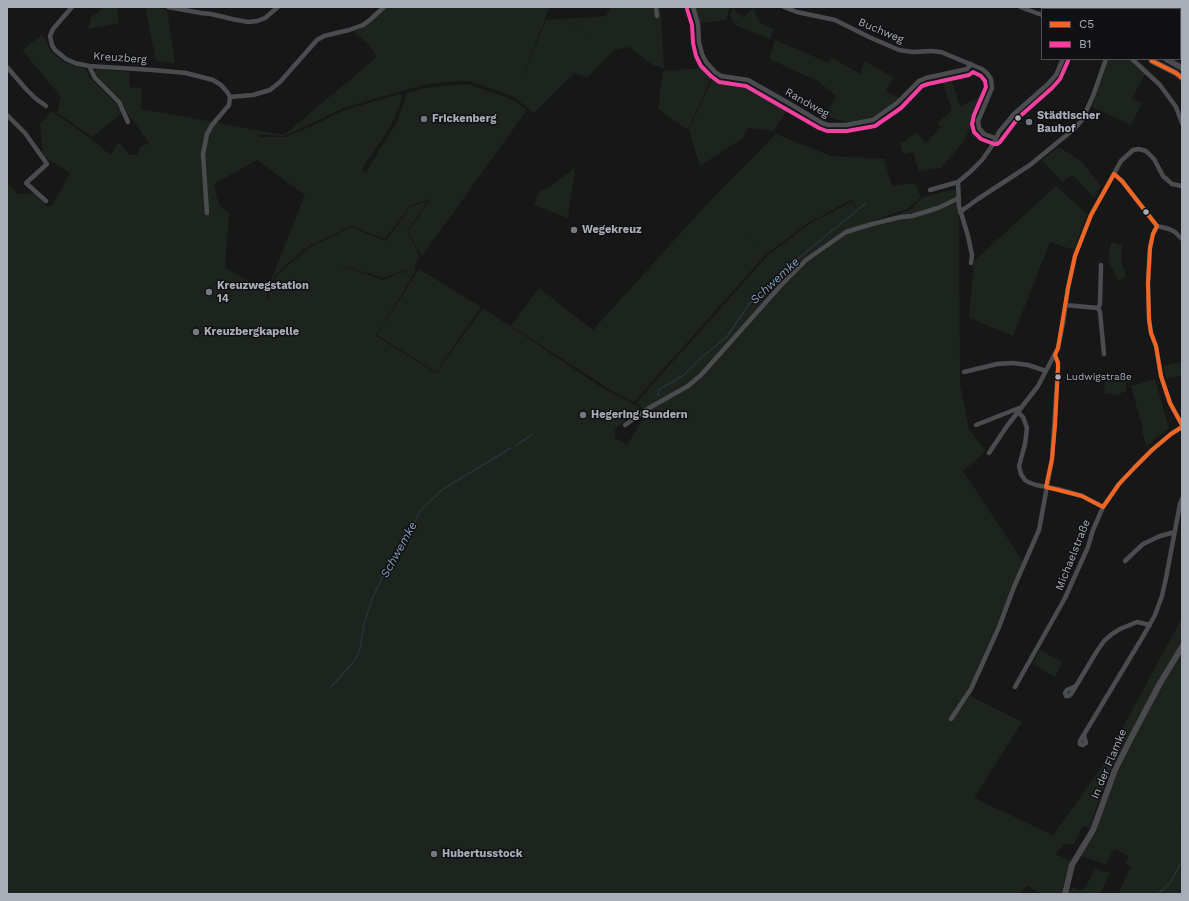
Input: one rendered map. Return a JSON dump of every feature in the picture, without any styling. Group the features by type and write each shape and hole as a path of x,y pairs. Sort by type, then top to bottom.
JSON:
{"main road":[{"path":"1152,60 1176,73 1182,78"},
{"path":"1168,60 1182,68"},
{"name":"In der Flamke","path":"1065,894 1072,865 1092,830 1121,758 1159,685 1182,647"}],"street":[{"name":"Kreuzberg","path":"72,7 53,29 51,34 51,42 54,50 61,56 89,66 186,73 219,83 230,97"},
{"path":"168,7 248,22 266,18 278,7"},
{"path":"207,213 203,154 207,134 215,121 229,105 230,97 253,95 270,90 280,82 317,40 324,36 349,30 363,24 384,7"},
{"path":"656,7 657,16"},
{"name":"Randweg","path":"693,7 698,24 699,42 703,58 709,67 722,76 748,80 828,125 846,125 873,120 897,103 919,81 926,78 967,69 971,64"},
{"name":"Buchweg","path":"784,7 797,12 834,20 899,50 913,52 937,51 985,71 991,79 992,88 978,124 980,130 984,134 995,138"},
{"path":"1020,7 1041,15"},
{"path":"930,190 958,182 970,172 982,160 994,143 995,138 1014,114 1056,75 1063,60"},
{"path":"960,212 1030,165 1074,129 1082,120 1093,96 1106,60"},
{"path":"1133,60 1160,85 1176,107 1182,122"},
{"path":"89,66 95,78 119,102 128,122"},
{"path":"7,67 26,89 46,106"},
{"path":"7,115 25,132 47,164 26,183 46,201"},
{"path":"989,453 1038,386 1058,348 1075,256 1092,215 1121,161 1133,150 1140,149 1146,151 1154,159 1163,176 1172,184 1182,186"},
{"path":"1114,174 1122,181 1157,226 1175,232 1182,239"},
{"path":"958,182 960,212 972,254 971,263"},
{"path":"625,425 649,408 688,386 701,375 782,283 806,260 846,232 872,224 912,216 938,208 959,198"},
{"path":"1157,226 1150,248 1148,283 1149,319 1151,333 1156,346 1161,376 1170,403 1182,426"},
{"path":"1101,265 1100,304 1098,308 1100,312 1104,354"},
{"path":"1065,304 1098,308"},
{"path":"950,719 971,689 999,627 1014,586 1039,530 1052,459 1055,426 1058,363 1054,355"},
{"path":"964,372 997,364 1013,363 1028,365 1046,371"},
{"path":"1019,410 1027,428 1025,444 1019,463 1019,470 1021,474 1028,482 1082,496 1102,507"},
{"path":"976,426 1019,410"},
{"name":"Michaelstraße","path":"1015,687 1065,598 1088,547 1102,507 1119,484 1135,467 1182,426"},
{"path":"1084,734 1150,625 1162,596 1182,499"},
{"path":"1125,561 1144,544 1160,536 1175,532"},
{"path":"1076,686 1097,651 1104,641 1112,634 1137,622 1150,625"}],"shaded area":[{"path":"105,7 117,7 119,23 88,29 91,17"},
{"path":"145,7 155,7 167,10 175,63 156,61"},
{"path":"386,7 549,7 519,86 546,20 563,19 603,45 564,19 606,16 611,7 658,7 661,12 664,69 651,64 629,47 614,50 588,77 574,73 534,113 514,97 484,86 468,81 445,82 423,85 346,107 285,136 259,135 259,137 285,137 342,111 399,94 401,95 402,99 391,126 362,169 365,173 397,122 407,93 424,88 468,84 513,100 527,110 422,256 408,232 430,199 410,206 385,239 351,226 307,247 277,273 268,290 267,301 278,274 308,248 351,227 386,241 410,207 428,201 407,231 420,257 411,278 404,270 383,278 332,262 383,280 404,271 411,279 376,336 436,373 483,308 603,388 641,408 615,429 615,438 627,445 644,417 649,414 636,403 768,255 809,224 853,201 859,227 910,210 923,197 955,189 959,206 960,385 969,429 986,451 963,471 1024,563 960,710 970,696 1022,722 974,798 1053,835 1101,768 1182,618 1182,644 1157,684 1110,771 1089,828 1083,826 1074,844 1064,844 1056,854 1071,861 1061,894 1042,894 1027,886 1020,894 7,894 7,183 18,194 33,193 48,207 53,204 70,173 43,156 40,124 52,111 97,143 110,155 119,142 129,155 138,155 140,147 149,143 126,111 121,100 95,76 94,72 97,69 129,72 130,87 142,89 141,109 284,135 377,57 369,45 352,30","holes":["257,160 305,195 268,288 252,282 225,268 229,213 219,206 214,184"]},
{"path":"694,7 730,7 726,20 700,23"},
{"path":"732,8 744,18 753,8 760,23 774,29 770,39 737,26 730,16"},
{"path":"42,35 50,50 56,56 64,62 85,68 90,78 116,103 121,114 92,137 57,113 61,97 22,50"},
{"path":"775,40 829,63 831,57 860,74 864,61 893,77 886,91 900,98 875,117 853,124 825,116 836,96 818,81 769,59"},
{"path":"1108,60 1129,60 1145,74 1132,98 1142,103 1131,125 1092,107"},
{"path":"702,68 711,78 688,130 658,109 663,71"},
{"path":"713,77 764,93 788,108 774,131 748,128 743,138 700,166 689,130"},
{"path":"950,77 960,106 985,95 964,141 941,168 919,171 913,152 903,154 900,142 905,141 916,132 926,143 941,127 937,123 952,110 941,78"},
{"path":"776,134 831,156 884,159 892,186 915,183 921,197 909,208 859,226 853,199 808,223 767,254 741,233 766,254 634,402 617,394 511,326 539,288 593,330 706,205"},
{"path":"1059,147 1081,161 1101,186 1094,198 1073,175 1062,182 1042,160"},
{"path":"575,168 568,218 534,205 539,191 548,188"},
{"path":"1056,186 1087,214 1074,250 1050,242 1013,336 969,318 974,261"},
{"path":"1111,242 1123,245 1121,259 1126,277 1118,280 1108,260"},
{"path":"419,269 481,307 436,372 377,335"},
{"path":"1182,362 1182,376 1166,379 1163,366"},
{"path":"1127,374 1126,391 1117,395 1104,393 1105,381 1112,381"},
{"path":"1155,379 1169,428 1147,446 1142,432 1143,429 1131,386"},
{"path":"1040,650 1062,662 1055,677 1032,664"},
{"path":"1182,653 1182,827 1180,830 1182,831 1182,894 1118,894 1131,867 1125,864 1129,856 1114,849 1106,864 1080,856 1094,834 1125,756 1161,686"},
{"path":"1094,868 1110,873 1101,893 1102,894 1069,894 1072,887 1080,890 1087,886"}],"waterway":[{"name":"Schwemke","path":"658,396 658,390 684,375 703,356 726,338 752,300 778,275 866,203"},
{"name":"Schwemke","path":"516,445 532,435"},
{"name":"Schwemke","path":"331,687 355,660 360,649 364,624 372,599 384,574 403,545 420,511 443,489 511,448"},
{"path":"1158,894 1170,883 1182,861"}],"transit line":[{"name":"B1","path":"687,9 692,25 693,43 696,56 701,66 711,76 719,82 746,86 819,128 827,131 847,131 875,126 901,108 922,86 969,75 973,72 981,76 985,81 986,87 974,115 972,124 974,132 981,139 997,144 1018,118 1060,79 1068,61"},
{"name":"C5","path":"1152,60 1176,73 1182,78"},
{"name":"C5","path":"1114,174 1122,181 1157,226 1153,234 1150,248 1148,283 1149,319 1151,333 1156,346 1161,376 1170,403 1182,425"},
{"name":"C5","path":"1055,355 1058,348 1075,256 1091,215 1114,174"},
{"name":"C5","path":"1046,487 1052,459 1055,426 1058,368 1055,355"},
{"name":"C5","path":"1103,507 1119,484 1135,467 1152,450 1182,427"},
{"name":"C5","path":"1046,487 1082,496 1103,507"}],"place":[{"name":"Frickenberg","path":"424,119"},
{"name":"Städtischer Bauhof","path":"1029,122"},
{"name":"Wegekreuz","path":"574,230"},
{"name":"Kreuzwegstation 14","path":"209,292"},
{"name":"Kreuzbergkapelle","path":"196,332"},
{"name":"Ludwigstraße","path":"1058,377"},
{"name":"Hegering Sundern","path":"583,415"},
{"name":"Hubertusstock","path":"434,854"}]}
